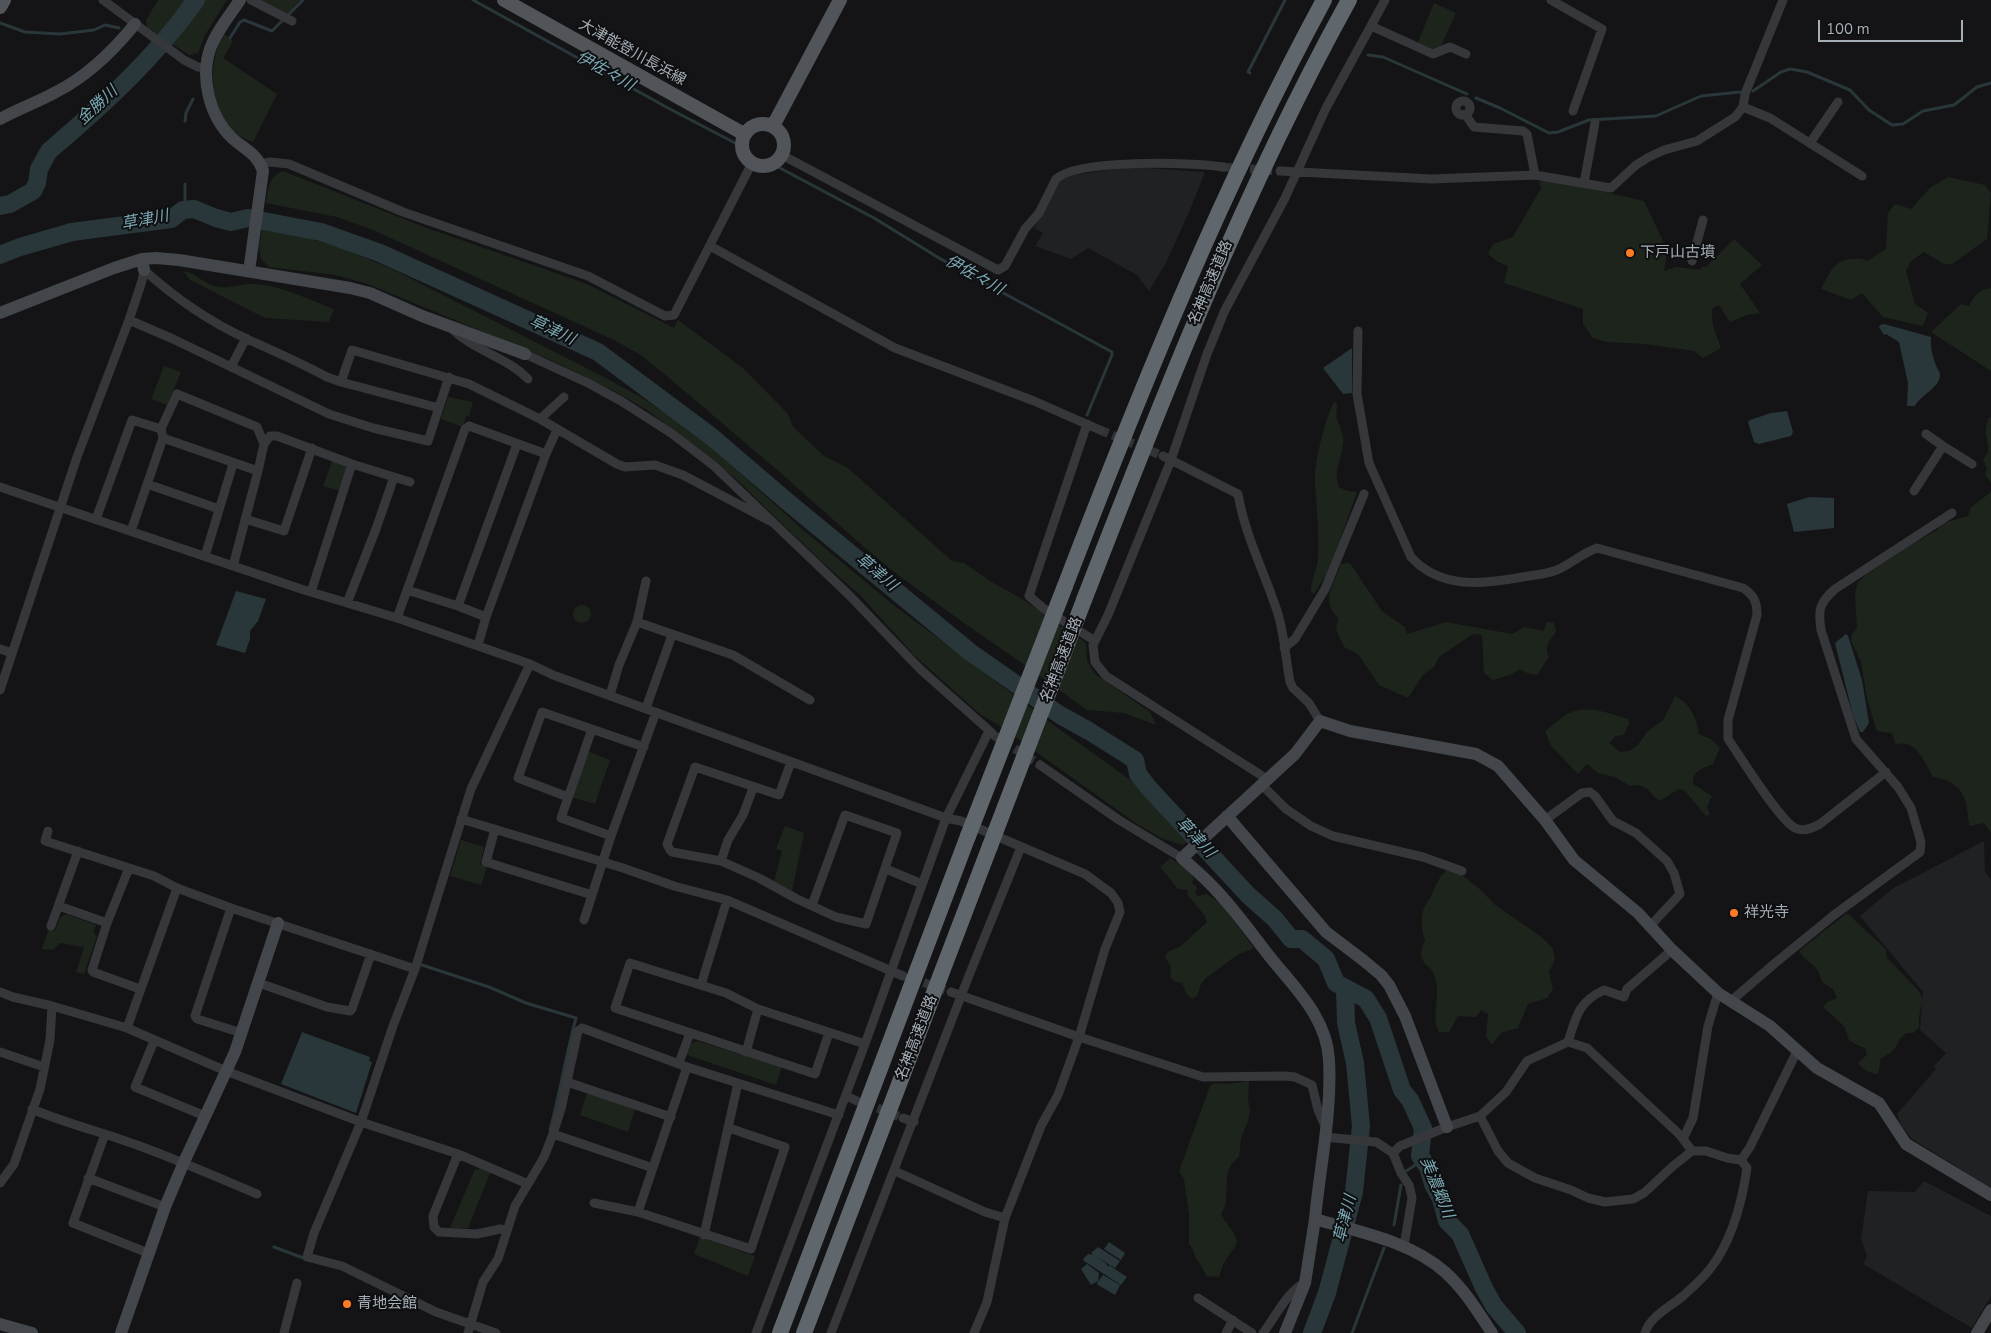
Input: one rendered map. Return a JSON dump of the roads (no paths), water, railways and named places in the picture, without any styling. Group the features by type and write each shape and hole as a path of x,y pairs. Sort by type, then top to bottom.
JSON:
{"highway":[{"name":"名神高速道路","path":"780,1333 968,836 1120,442 1208,234 1252,141 1324,0"},
{"name":"名神高速道路","path":"804,1333 1084,600 1173,373 1229,241 1302,90 1349,0"}],"main road":[{"path":"0,7 4,0"},
{"name":"大津能登川長浜線","path":"504,0 744,134"},
{"path":"772,126 840,0"},
{"path":"760,123 772,126 778,130 784,142 782,155 772,164 765,166 752,163 743,154 742,140 744,134 748,129 760,123"}],"street":[{"path":"104,0 184,60 198,67 207,68"},
{"path":"240,0 214,39 209,51 207,68 211,104 220,123 232,138 254,154 263,170 249,271"},
{"path":"252,0 292,21"},
{"path":"1385,0 1326,108 1298,171 1225,310 1106,620 1093,645 1095,662 1106,676 1262,785 1286,809 1311,826 1332,836 1422,857 1462,871"},
{"path":"1551,0 1602,29 1573,111"},
{"path":"1280,172 1298,171 1432,179 1535,176 1584,182 1611,188 1636,165 1664,150 1697,141 1735,117 1743,107 1745,94 1783,0"},
{"path":"0,119 57,92 92,69 116,48 137,25"},
{"path":"1371,26 1433,54 1450,47 1466,54"},
{"path":"1810,143 1838,102"},
{"path":"1743,107 1770,118 1862,176"},
{"path":"1465,114 1474,127 1523,131 1527,134 1535,176"},
{"path":"1584,182 1595,123"},
{"path":"782,155 998,270 1005,266 1024,229 1039,213 1056,179 1060,175 1086,168 1145,162 1223,167"},
{"path":"261,164 270,162 289,164 403,212 588,276 665,316 674,315 752,163"},
{"path":"1692,262 1703,220"},
{"path":"710,246 895,348 1034,401 1100,430"},
{"path":"0,313 114,268 143,265 156,258 331,284 370,293 449,326 525,354 588,383 658,424 714,466 848,595 920,669 991,732 946,818 866,1044 756,1333"},
{"path":"0,690 77,457 129,320 142,281 143,265"},
{"path":"143,265 189,305 246,338 340,382 440,408"},
{"path":"129,320 329,414 372,428 428,441 449,377"},
{"path":"449,326 466,340 519,369 528,378"},
{"path":"1358,331 1357,394 1370,470 1411,557 1416,562 1436,576 1448,581 1471,583 1504,580 1555,571 1597,548 1744,588 1751,593 1755,600 1758,615 1728,720 1727,734 1728,739 1780,814 1795,828 1802,830 1813,828 1886,772"},
{"path":"231,367 246,338"},
{"path":"340,382 352,350 449,377 476,387 540,419 626,467 655,465 683,475 770,521"},
{"path":"131,531 177,394 257,427 264,444"},
{"path":"540,419 564,398"},
{"path":"96,519 132,420 233,464 258,471"},
{"path":"1087,424 1029,596 1043,608 1095,641"},
{"path":"397,618 465,430 469,426 546,454"},
{"path":"478,645 486,617 546,454 557,430"},
{"path":"1926,434 1972,464"},
{"path":"233,566 264,444 270,436 277,436 352,464 410,482"},
{"path":"458,606 517,444"},
{"path":"1914,491 1943,446"},
{"path":"245,519 284,531 312,448"},
{"path":"1167,458 1238,494 1259,566 1278,615 1293,688 1309,703 1320,721 1350,731 1476,754 1498,766 1545,820 1574,860 1626,903 1718,993 1770,1026 1817,1068 1879,1103 1906,1144 1991,1195"},
{"path":"205,556 233,464"},
{"path":"311,592 352,464"},
{"path":"347,603 394,477"},
{"path":"147,484 219,509"},
{"path":"0,486 311,592 478,645 530,664 553,675 790,762 946,818 961,821 1085,874 1111,893 1118,903 1120,912 1105,949 1079,1037 1058,1096 1041,1126 1005,1218 987,1302 974,1333"},
{"path":"1284,648 1299,633 1325,589 1364,494"},
{"path":"1731,1001 1848,904 1920,852 1921,842 1911,808 1886,772 1856,739 1821,630 1819,616 1824,598 1835,589 1952,513"},
{"path":"610,695 619,665 637,622 643,602 646,581"},
{"path":"407,590 486,617"},
{"path":"637,622 733,655 810,700"},
{"path":"646,708 672,634"},
{"path":"0,649 12,653"},
{"path":"496,1333 470,1329 342,1266 307,1257 314,1233 361,1122 393,1026 415,968 471,789 530,664"},
{"path":"568,797 518,778 542,712 644,747"},
{"path":"584,920 611,836 656,712"},
{"path":"1186,854 1295,754 1320,721"},
{"path":"592,729 561,818 611,836"},
{"path":"790,762 779,795 753,788 695,767 669,838 668,847 672,852 722,861 836,918 866,924 898,833 845,815 812,905"},
{"path":"1040,765 1119,820 1186,854 1308,1003 1321,1027 1329,1060 1328,1118 1305,1283 1285,1333"},
{"path":"722,861 728,840 743,815 753,788"},
{"path":"1545,820 1582,793 1590,792 1613,821 1636,833 1667,862 1674,873 1680,894 1650,926"},
{"path":"1228,815 1282,883 1326,932 1381,975 1389,985 1403,1011 1442,1129"},
{"path":"461,819 674,886 727,900 903,976"},
{"path":"495,829 486,862 592,895"},
{"path":"48,831 46,841 154,876 177,888 231,908 415,968"},
{"path":"831,1333 1021,847"},
{"path":"50,926 78,851"},
{"path":"129,868 107,923 92,972 140,989"},
{"path":"886,869 922,884"},
{"path":"127,1028 177,888"},
{"path":"701,985 727,900"},
{"path":"59,906 107,923"},
{"path":"231,908 195,1016 196,1019 242,1033"},
{"path":"121,1333 165,1207 242,1033 278,923"},
{"path":"1568,1042 1578,1011 1593,996 1604,990 1624,997 1627,989 1672,950"},
{"path":"259,983 327,1007 350,1011 371,954"},
{"path":"829,1033 814,1074 615,1008 630,963 726,993 758,1009 866,1044"},
{"path":"0,992 127,1028 226,1071 361,1122 458,1154 528,1184"},
{"path":"951,992 1079,1037 1203,1077 1295,1077 1312,1085 1325,1132 1338,1139 1376,1142 1393,1153 1400,1173 1409,1184 1412,1198 1404,1246"},
{"path":"1684,1139 1693,1118 1708,1026 1718,993"},
{"path":"0,1184 14,1164 40,1089 50,1040 52,1006"},
{"path":"746,1052 758,1009"},
{"path":"470,1329 483,1282 498,1259 515,1206 544,1157 553,1134 578,1031 582,1028 683,1065 839,1115"},
{"path":"638,1212 671,1117 690,1033"},
{"path":"154,1041 136,1087 205,1116"},
{"path":"1393,1153 1400,1146 1480,1116 1506,1092 1527,1061 1568,1042 1587,1048 1684,1139 1692,1151"},
{"path":"1741,1160 1750,1147 1797,1051"},
{"path":"0,1052 44,1067"},
{"path":"567,1082 671,1117"},
{"path":"704,1234 738,1083"},
{"path":"846,1096 858,1101"},
{"path":"32,1109 75,1126 105,1134 184,1162 257,1194"},
{"path":"1480,1116 1498,1151 1508,1164 1535,1178 1588,1198 1605,1202 1634,1199 1644,1193 1692,1151 1706,1151 1727,1158 1741,1160 1747,1168 1728,1240 1710,1268 1684,1294 1653,1320 1645,1333"},
{"path":"903,1118 914,1122"},
{"path":"594,1203 638,1212 751,1249 785,1147 729,1128"},
{"path":"105,1134 73,1223 148,1253"},
{"path":"553,1134 653,1168"},
{"path":"458,1154 434,1216 434,1227 439,1232 476,1234 500,1229 506,1230"},
{"path":"894,1171 985,1212 1005,1218"},
{"path":"88,1178 165,1207"},
{"path":"1315,1219 1404,1246 1433,1263 1446,1272 1472,1302 1492,1333"},
{"path":"284,1333 297,1283"},
{"path":"1263,1333 1298,1286 1305,1283"},
{"path":"1198,1298 1252,1333"},
{"path":"1977,1333 1991,1310"},
{"path":"1226,1333 1233,1320"},
{"path":"0,1324 32,1333"}],"waterway":[{"name":"金勝川","path":"0,206 10,204 33,191 37,183 39,169 49,151 89,116 146,61 196,0"},
{"name":"伊佐々川","path":"230,38 240,22 244,20 272,31 303,0"},
{"name":"伊佐々川","path":"473,0 737,144"},
{"path":"1250,73 1248,72 1285,0"},
{"name":"伊佐々川","path":"0,23 25,32 60,34 94,30 105,25 119,28"},
{"path":"1368,55 1383,57 1467,94"},
{"path":"1753,91 1781,72 1790,69 1807,72 1850,90 1869,110 1892,125 1903,124 1923,111 1954,105 1977,87 1991,83"},
{"path":"1476,98 1549,133 1558,132 1589,120 1656,116 1701,96 1740,92"},
{"name":"伊佐々川","path":"185,121 186,113 193,99"},
{"name":"伊佐々川","path":"778,167 874,218 939,258 1112,352 1087,415"},
{"name":"伊佐々川","path":"183,210 185,206 185,184"},
{"name":"草津川","path":"0,255 20,247 72,232 171,219 183,210 194,209 231,222 248,218 321,232 380,253 598,352 712,437 970,652 1060,715 1135,760 1138,774 1148,787 1248,895 1275,919 1291,939 1302,939 1326,959 1336,983 1366,999 1378,1018 1402,1090 1410,1100 1423,1128 1420,1156 1428,1167 1433,1184 1441,1199 1447,1221 1460,1234 1494,1306 1517,1333"},
{"path":"419,964 489,987 526,1003 576,1018 550,1130"},
{"name":"草津川","path":"1312,1333 1327,1293 1354,1192 1361,1126 1355,1063 1346,1023 1345,989"},
{"name":"美濃郷川","path":"1406,1171 1415,1165 1420,1156"},
{"path":"1394,1225 1401,1185"},
{"path":"274,1247 306,1259"},
{"path":"1352,1333 1384,1248"}],"tunnel":[{"path":"1223,167 1280,171"},
{"path":"1100,430 1163,456"},
{"path":"992,734 1040,765"},
{"path":"911,978 951,992"},
{"path":"865,1103 903,1118"}],"place":[{"name":"下戸山古墳","path":"1630,253"},
{"name":"祥光寺","path":"1734,913"},
{"name":"青地会館","path":"347,1304"}]}
